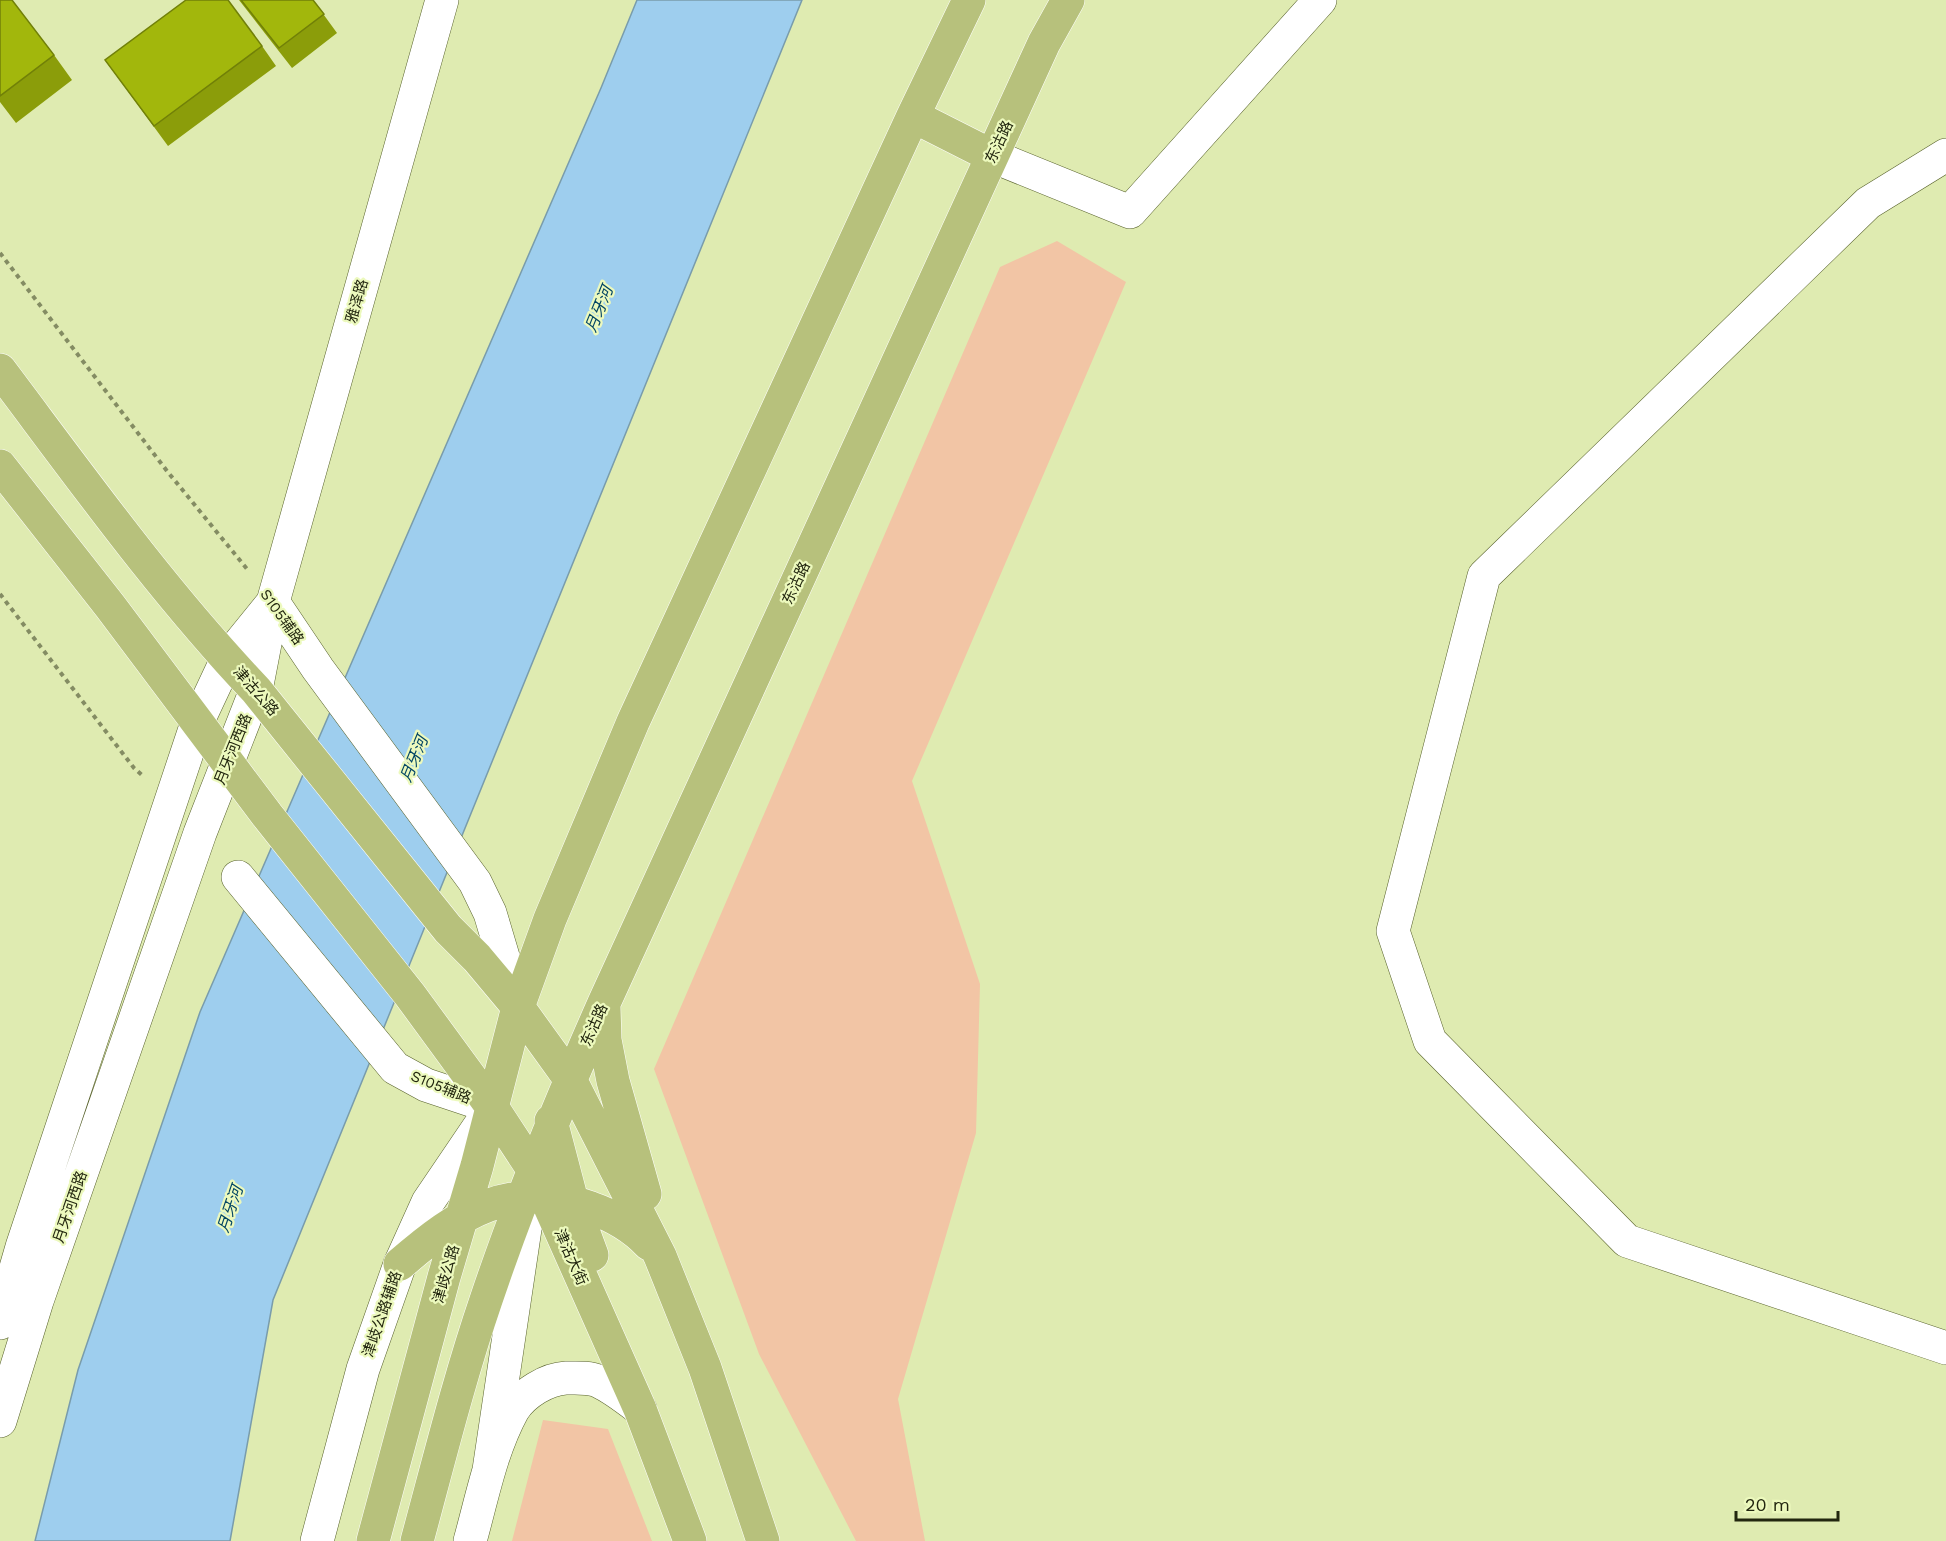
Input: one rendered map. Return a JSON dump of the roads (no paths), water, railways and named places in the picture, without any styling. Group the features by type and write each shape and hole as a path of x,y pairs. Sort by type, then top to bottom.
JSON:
{"main road":[{"path":"763,1541 705,1368 660,1256 570,1080 518,1007 550,919 633,722 913,116 969,0"},
{"name":"东沽路","path":"541,1192 552,1126 603,1003 1044,43 1068,0"},
{"path":"913,116 992,156"},
{"name":"津沽公路","path":"0,370 135,549 227,659 256,690 448,929 477,958 518,1007"},
{"path":"0,466 110,606 227,763"},
{"name":"津沽大街","path":"227,763 410,995 492,1107 541,1192 640,1409 690,1541"},
{"path":"417,1541 454,1404 486,1300 541,1192 552,1126 540,1036 550,919"},
{"path":"603,1003 605,1040 613,1081 660,1256"},
{"name":"津歧公路","path":"373,1541 518,1007"},
{"path":"400,1264 435,1236 462,1219 504,1200 541,1192 625,1222 642,1236 660,1256"}],"street":[{"name":"雅泽路","path":"273,602 442,0"},
{"path":"992,156 1130,212 1320,0"},
{"path":"1946,155 1868,203 1484,576 1393,931 1430,1041 1628,1241 1946,1348"},
{"path":"0,1323 22,1247 197,723 227,659 273,602"},
{"name":"S105辅路","path":"273,602 318,669 475,882 489,913 518,1007"},
{"name":"月牙河西路","path":"0,1422 37,1301 200,833 256,690 273,602"},
{"name":"S105辅路","path":"238,877 395,1068 426,1085 492,1107"},
{"name":"津歧公路辅路","path":"317,1541 363,1369 400,1264 428,1202 492,1107"},
{"path":"470,1541 489,1470 541,1192"},
{"path":"489,1470 514,1408 531,1392 553,1379 596,1380 640,1409"}],"water":[{"name":"月牙河","path":"637,0 802,0 273,1300 230,1541 35,1541 78,1370 200,1012 601,88"}]}
